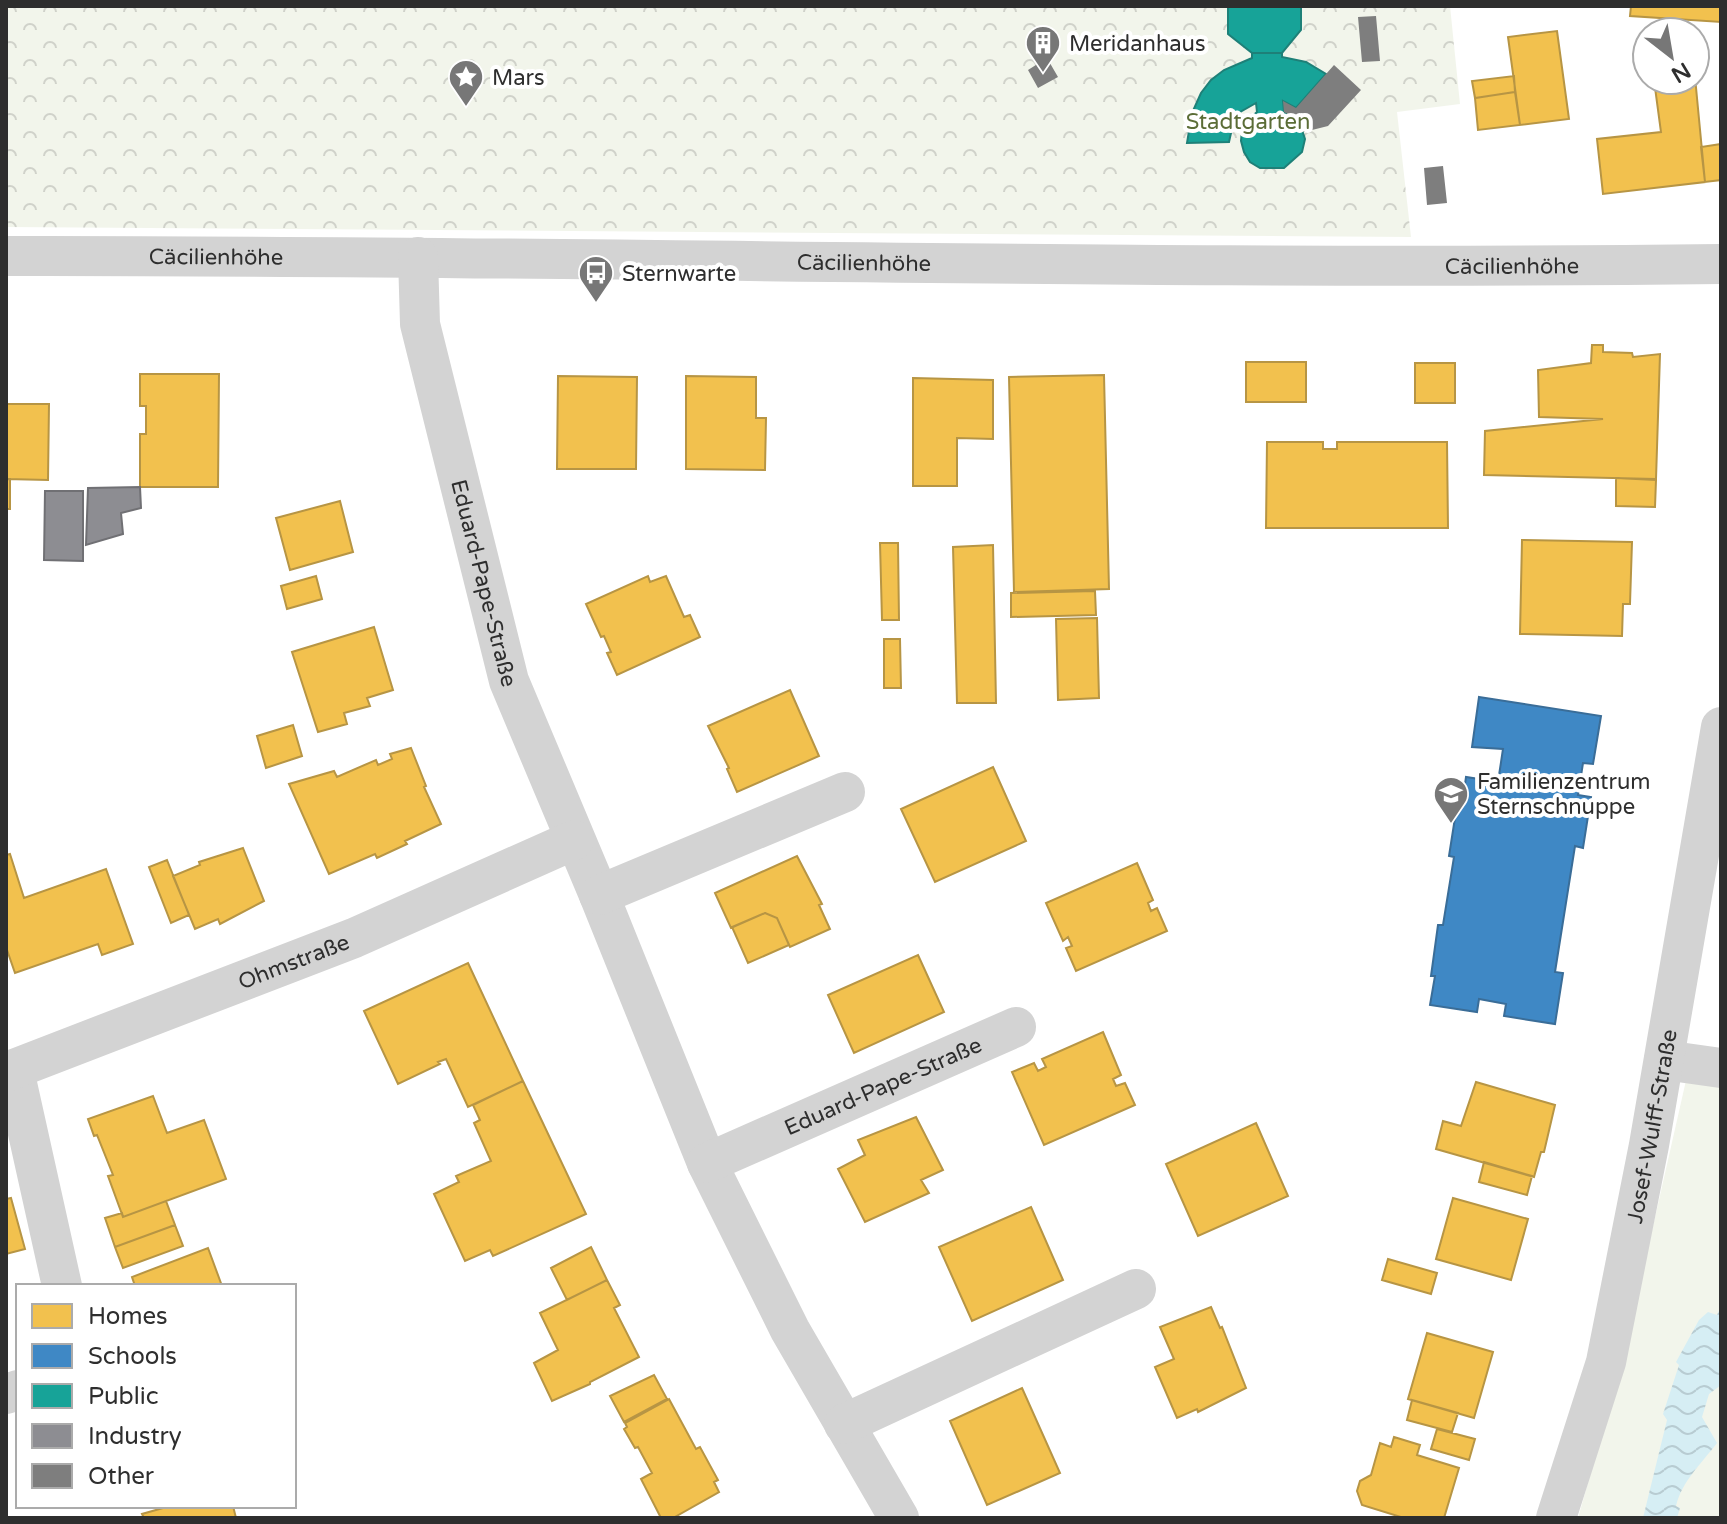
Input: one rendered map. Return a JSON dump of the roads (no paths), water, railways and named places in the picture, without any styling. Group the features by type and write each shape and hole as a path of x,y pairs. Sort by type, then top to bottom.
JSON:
{"street":[{"name":"Cäcilienhöhe","path":"6,256 1445,267 1721,264"},
{"name":"Eduard-Pape-Straße","path":"418,257 420,324 509,681 707,1163 790,1330 899,1518"},
{"name":"Josef-Wulff-Straße","path":"1556,1518 1606,1362 1664,1060 1721,727"},
{"path":"599,895 845,792"},
{"name":"Ohmstraße","path":"10,1071 354,938 574,840"},
{"name":"Eduard-Pape-Straße","path":"707,1163 1016,1027"},
{"path":"1664,1060 1721,1068"},
{"path":"10,1071 62,1284"},
{"path":"844,1424 1136,1289"}],"water":[{"path":"1721,1306 1721,1385 1709,1394 1702,1417 1717,1443 1683,1488 1676,1506 1680,1508 1677,1518 1643,1518 1667,1420 1663,1414 1679,1365 1676,1362 1699,1320 1708,1312 1717,1315"}],"place":[{"name":"Meridanhaus","path":"1043,74"},
{"name":"Mars","path":"466,108"},
{"name":"Sternwarte","path":"596,304"},
{"name":"Familienzentrum Sternschnuppe","path":"1451,825"}],"park label":[{"name":"Stadtgarten","path":"1248,121"}]}
